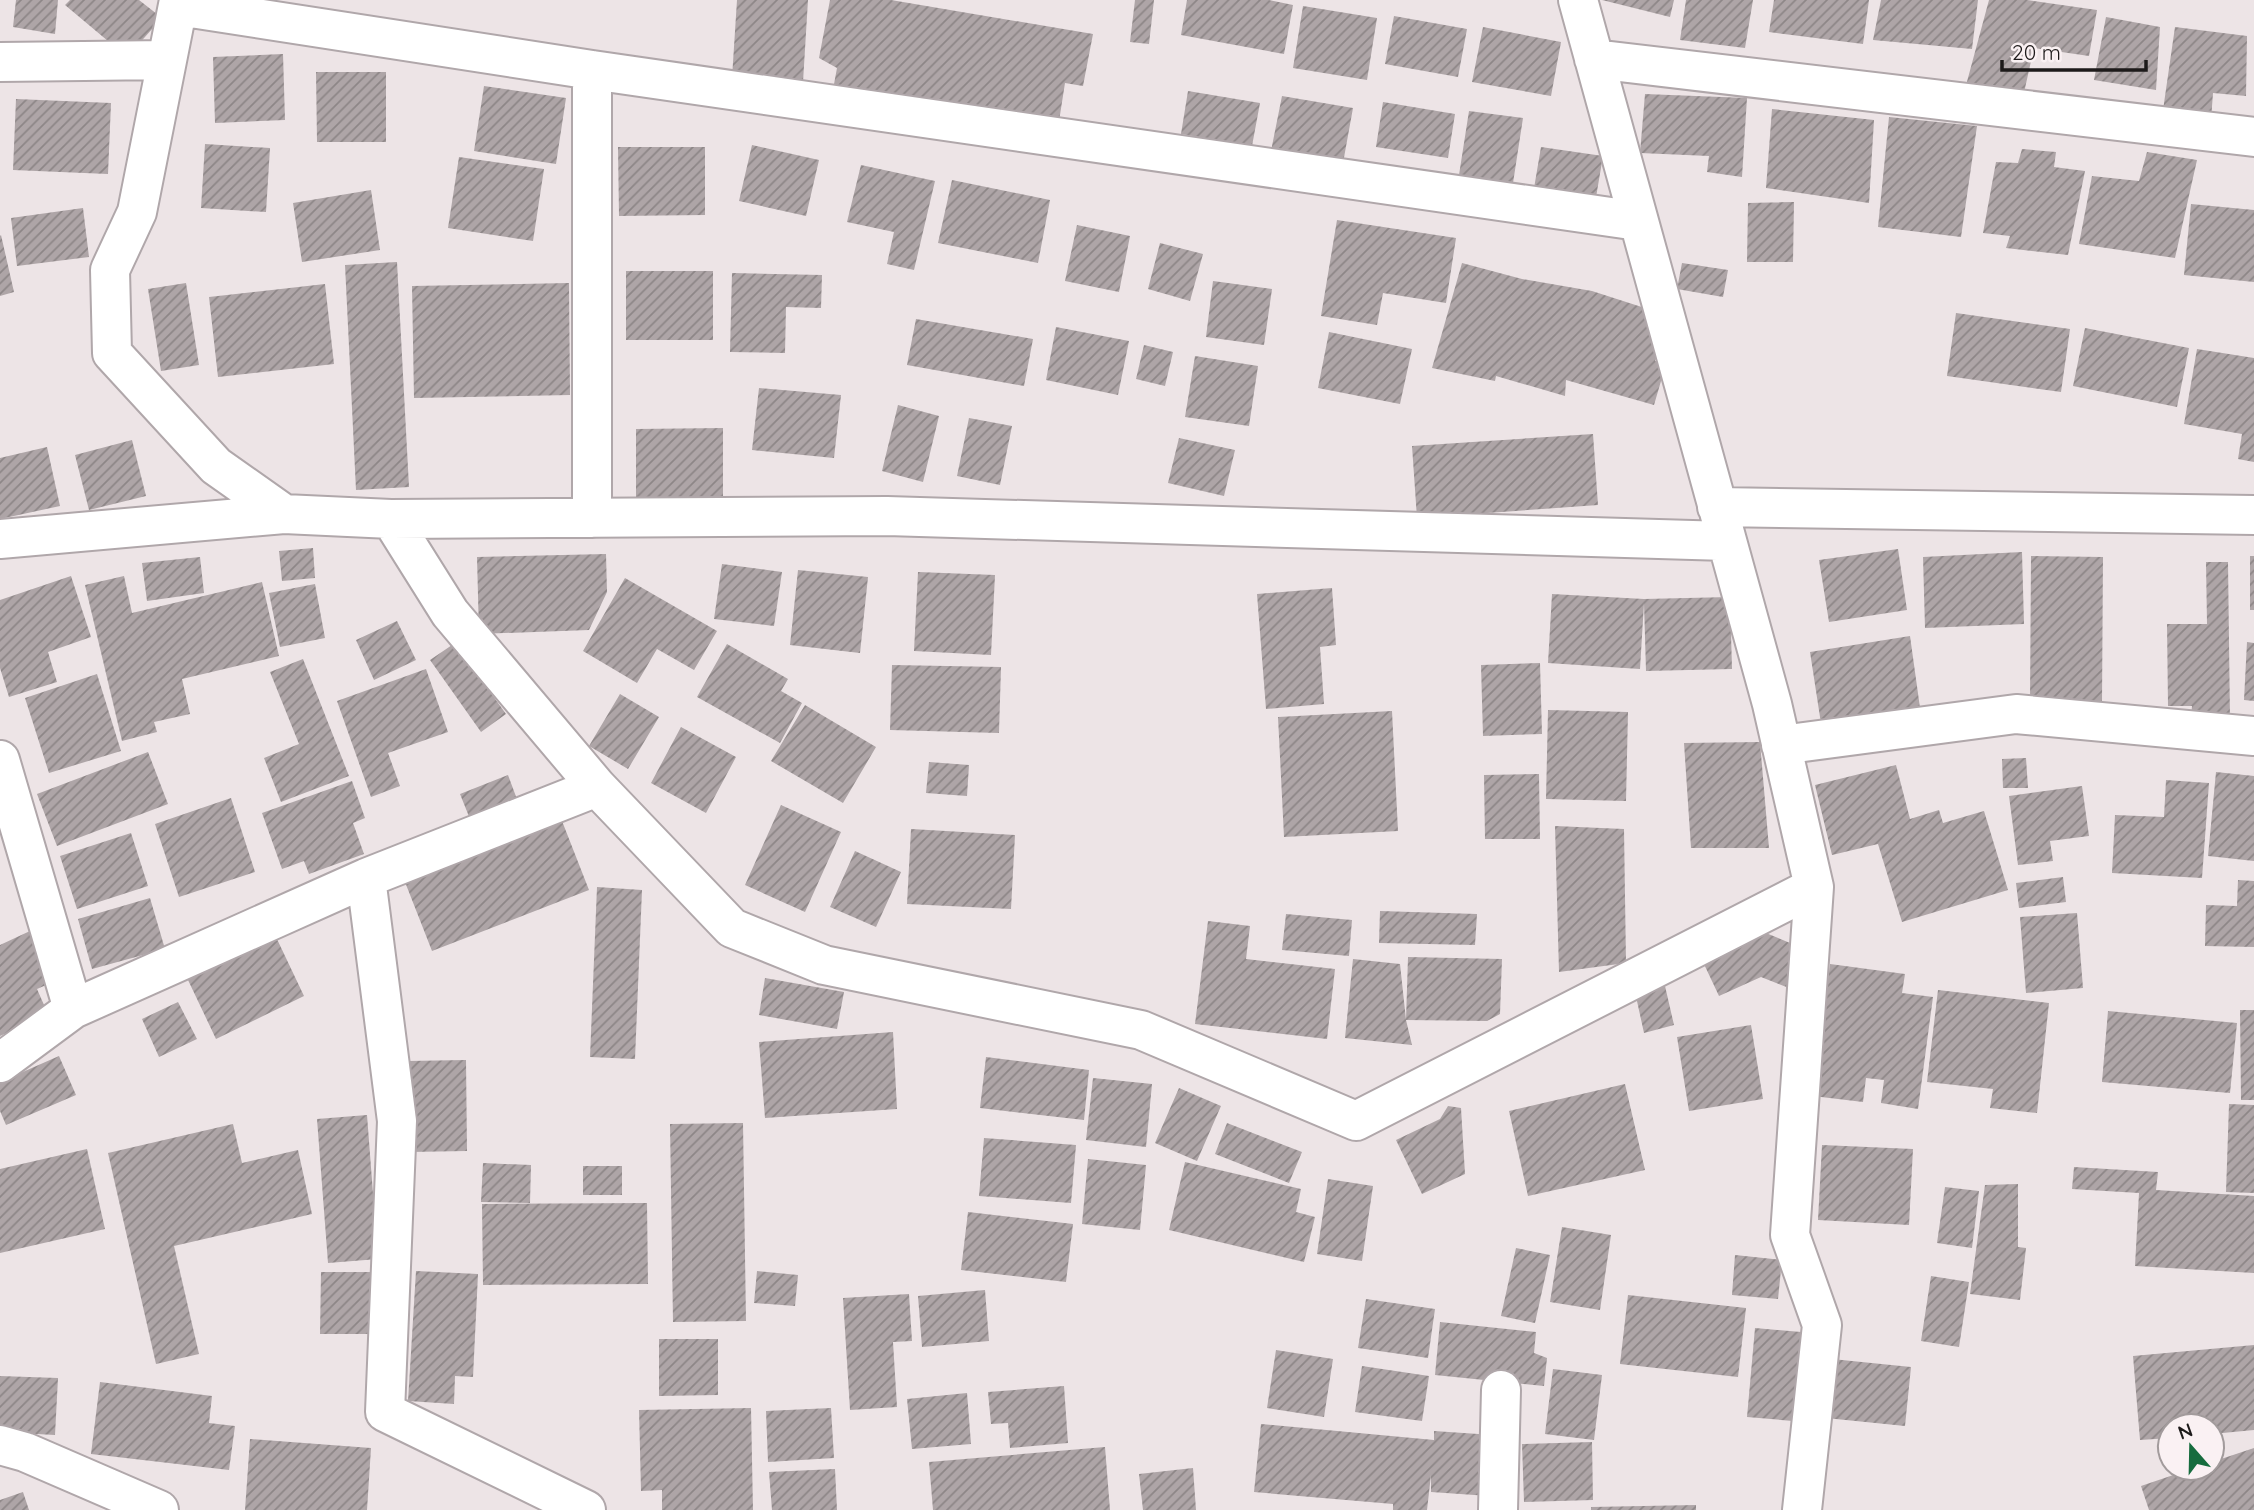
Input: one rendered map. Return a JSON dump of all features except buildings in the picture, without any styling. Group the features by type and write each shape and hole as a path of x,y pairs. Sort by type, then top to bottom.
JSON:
{"street":[{"path":"1578,0 1781,745 1814,887 1790,1235 1822,1325 1802,1510"},
{"path":"284,514 216,466 112,353 110,270 137,212 178,3 592,70 1638,221"},
{"path":"1594,58 2254,137"},
{"path":"0,62 167,60"},
{"path":"592,70 592,518"},
{"path":"0,539 284,514 391,519 887,516 1721,524 2254,515"},
{"path":"391,519 450,613 597,788 732,928 824,965 1142,1030 1356,1121 1814,887"},
{"path":"1781,745 2016,714 2254,736"},
{"path":"0,760 73,1009"},
{"path":"0,1063 73,1009 366,878 597,788"},
{"path":"366,878 397,1121 385,1412 586,1510"},
{"path":"1498,1510 1501,1390"},
{"path":"0,1446 25,1452 143,1506"}]}
